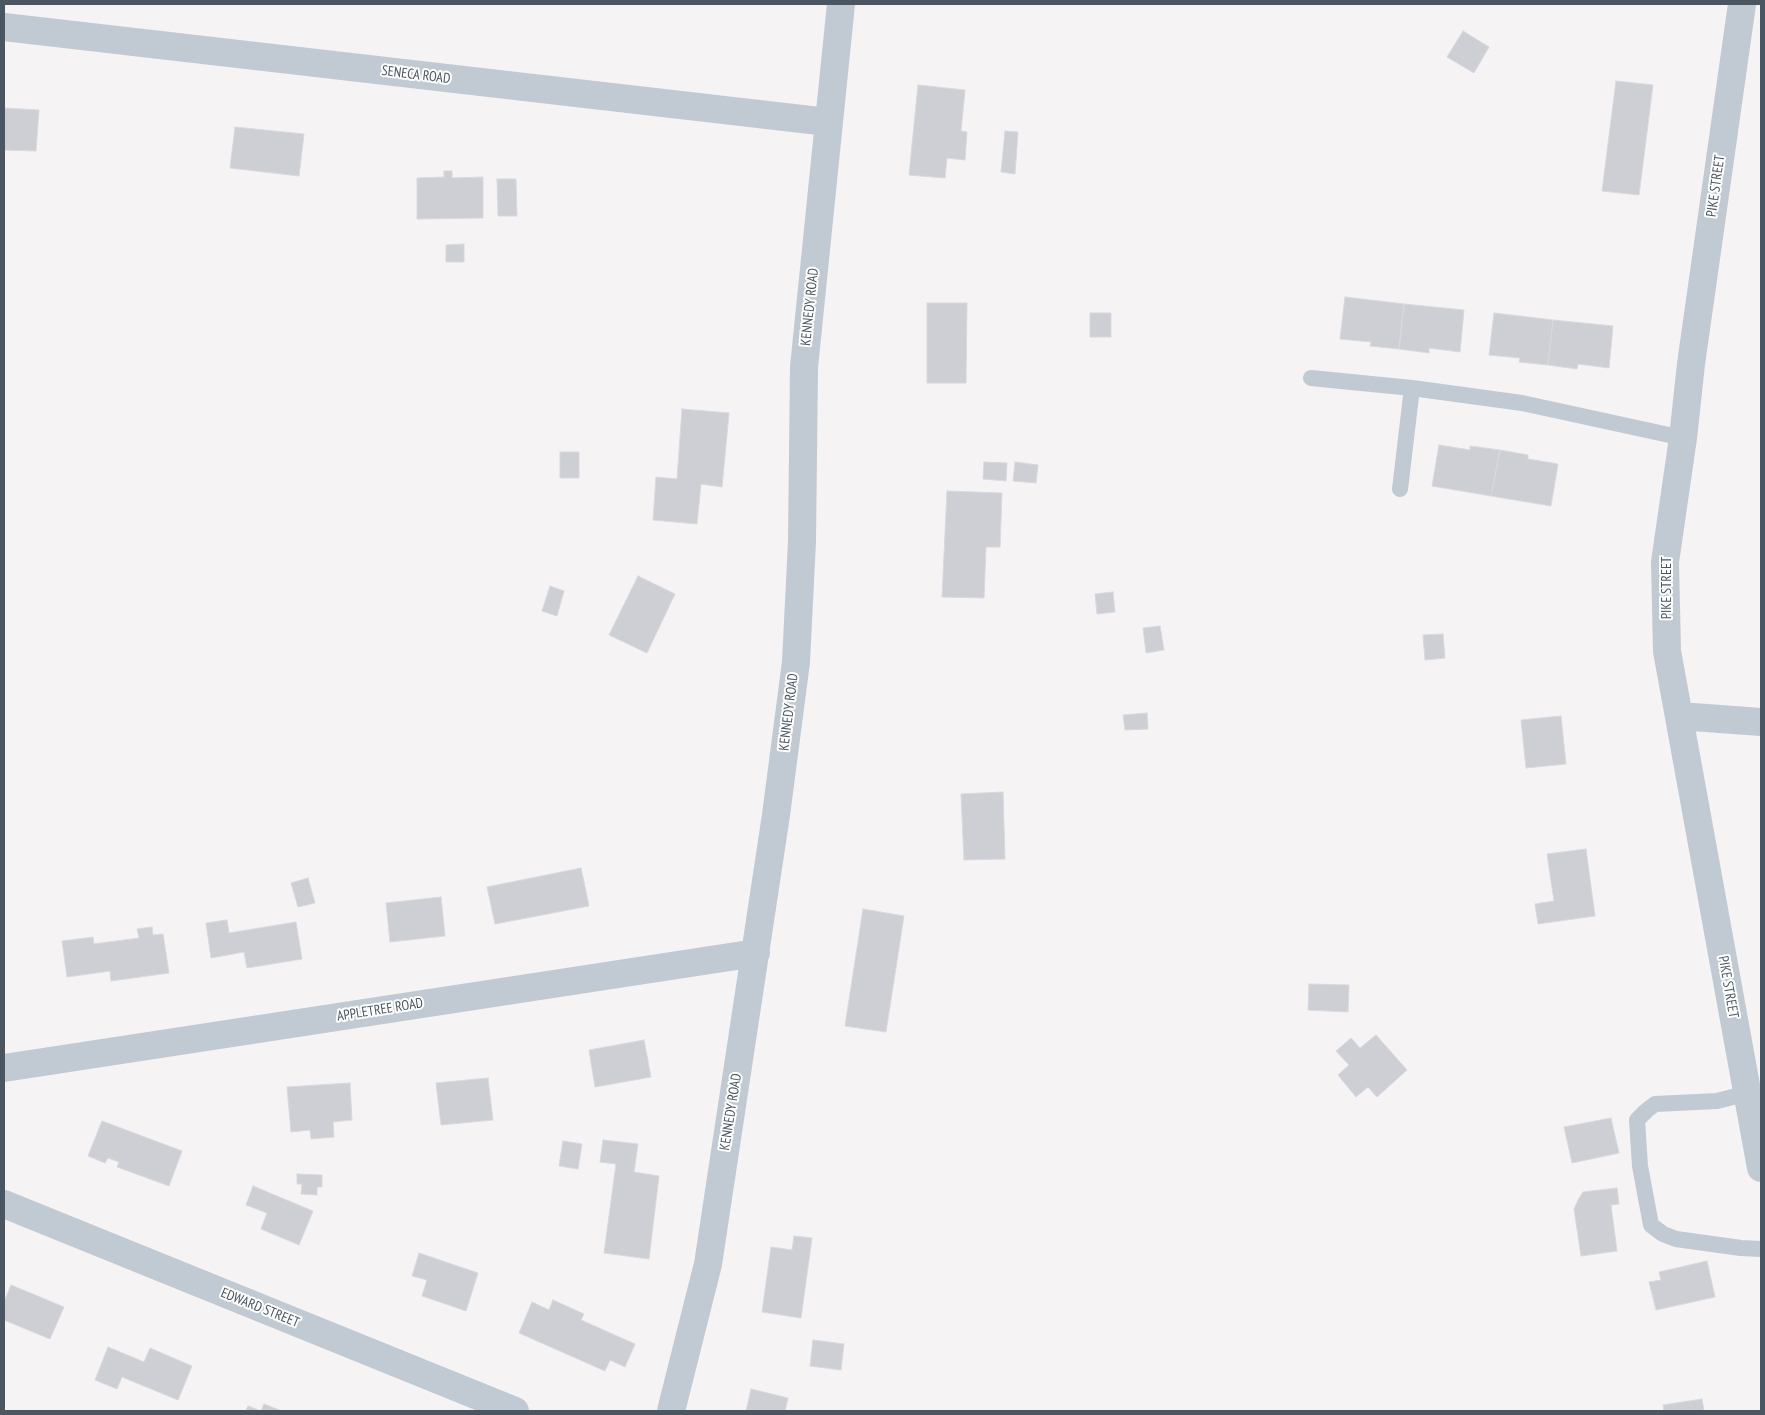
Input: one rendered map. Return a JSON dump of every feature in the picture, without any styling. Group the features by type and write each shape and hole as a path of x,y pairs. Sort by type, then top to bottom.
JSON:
{"street":[{"name":"KENNEDY ROAD","path":"671,1411 708,1264 756,952 796,662 802,541 804,366 841,4"},
{"name":"PIKE STREET","path":"1742,4 1665,562 1667,651 1761,1168"},
{"name":"SENECA ROAD","path":"4,27 828,122"},
{"path":"1679,716 1761,722"},
{"name":"APPLETREE ROAD","path":"4,1068 756,952"},
{"name":"EDWARD STREET","path":"4,1204 515,1411"}],"lane":[{"path":"1312,378 1412,388 1522,403 1683,438"},
{"path":"1400,489 1412,388"},
{"path":"1748,1093 1717,1101 1655,1104 1637,1120 1640,1166 1651,1225 1663,1234 1686,1240 1761,1249"}],"building":[{"path":"1463,31 1489,47 1474,73 1447,57"},
{"path":"1616,81 1653,85 1639,195 1602,191"},
{"path":"918,85 965,90 961,131 967,132 965,160 947,158 945,178 909,175"},
{"path":"4,108 39,110 36,151 4,150"},
{"path":"235,127 304,134 299,176 230,168"},
{"path":"1005,131 1018,132 1015,174 1001,172"},
{"path":"444,171 452,171 452,178 483,177 483,218 417,219 417,178 444,177"},
{"path":"497,179 516,179 517,216 498,216"},
{"path":"464,244 464,262 446,262 446,245"},
{"path":"1345,297 1404,304 1399,349 1370,346 1371,342 1340,339"},
{"path":"927,303 967,303 966,383 927,383"},
{"path":"1404,304 1464,310 1460,352 1429,348 1429,353 1399,349"},
{"path":"1090,313 1111,313 1111,337 1090,337"},
{"path":"1494,313 1553,320 1548,365 1519,362 1520,358 1489,355"},
{"path":"1553,320 1613,326 1609,368 1578,364 1577,369 1548,365"},
{"path":"682,409 729,413 722,487 701,484 697,524 653,520 656,477 677,479"},
{"path":"1439,445 1470,450 1470,446 1500,450 1491,496 1432,486"},
{"path":"1500,450 1528,455 1528,459 1558,464 1551,506 1491,496"},
{"path":"560,452 579,452 579,478 560,478"},
{"path":"984,462 1007,463 1006,481 983,479"},
{"path":"1015,462 1038,465 1036,483 1013,481"},
{"path":"947,491 1002,493 1000,547 986,547 984,598 942,597"},
{"path":"638,576 675,594 647,653 609,635"},
{"path":"550,586 564,591 557,616 542,611"},
{"path":"1113,592 1115,612 1097,614 1095,594"},
{"path":"1160,626 1164,650 1146,653 1143,628"},
{"path":"1443,634 1445,658 1425,660 1423,635"},
{"path":"1147,713 1148,729 1125,730 1123,715"},
{"path":"1561,716 1566,764 1526,768 1521,720"},
{"path":"1003,792 1005,859 964,860 961,794"},
{"path":"1586,849 1595,916 1538,924 1535,904 1554,901 1547,854"},
{"path":"581,868 589,906 495,924 487,887"},
{"path":"308,878 315,903 298,907 291,883"},
{"path":"441,897 445,936 390,942 386,903"},
{"path":"863,909 904,916 886,1032 845,1026"},
{"path":"227,920 229,933 296,922 302,959 247,968 244,952 211,958 206,923"},
{"path":"152,927 153,935 163,934 169,973 111,981 110,971 67,977 62,941 93,937 94,944 139,938 137,929"},
{"path":"1309,984 1349,985 1348,1012 1308,1010"},
{"path":"1376,1035 1407,1070 1377,1097 1368,1087 1356,1097 1338,1075 1349,1065 1336,1051 1351,1038 1360,1048"},
{"path":"644,1040 651,1077 595,1087 589,1050"},
{"path":"488,1078 493,1120 441,1125 436,1083"},
{"path":"350,1083 352,1120 333,1122 334,1137 311,1139 310,1130 291,1132 287,1087"},
{"path":"1611,1118 1619,1153 1572,1163 1564,1127"},
{"path":"102,1121 182,1151 169,1186 117,1167 119,1162 108,1158 105,1163 88,1156"},
{"path":"603,1140 638,1144 634,1172 659,1176 649,1259 604,1253 616,1164 600,1162"},
{"path":"563,1141 582,1144 578,1169 559,1166"},
{"path":"297,1174 322,1175 322,1187 317,1187 317,1195 301,1194 302,1184 297,1184"},
{"path":"253,1186 313,1211 299,1245 261,1229 267,1213 246,1205"},
{"path":"1617,1188 1619,1204 1611,1205 1617,1251 1581,1256 1574,1209 1578,1200 1583,1192"},
{"path":"794,1236 812,1238 801,1318 762,1312 771,1247 792,1250"},
{"path":"419,1253 478,1273 466,1311 422,1296 427,1280 412,1276"},
{"path":"1707,1261 1715,1297 1656,1310 1649,1282 1661,1280 1659,1272"},
{"path":"11,1285 64,1307 50,1339 4,1320 4,1302"},
{"path":"553,1300 584,1314 581,1320 635,1344 625,1367 610,1360 605,1371 519,1333 532,1302 549,1310"},
{"path":"813,1340 844,1344 841,1370 810,1366"},
{"path":"108,1347 144,1362 150,1348 192,1366 178,1400 122,1377 117,1389 95,1380"},
{"path":"751,1389 788,1398 785,1411 746,1411"},
{"path":"1702,1399 1704,1411 1664,1411 1663,1405"},
{"path":"264,1404 282,1411 261,1411"},
{"path":"248,1406 261,1411 246,1411"}]}
